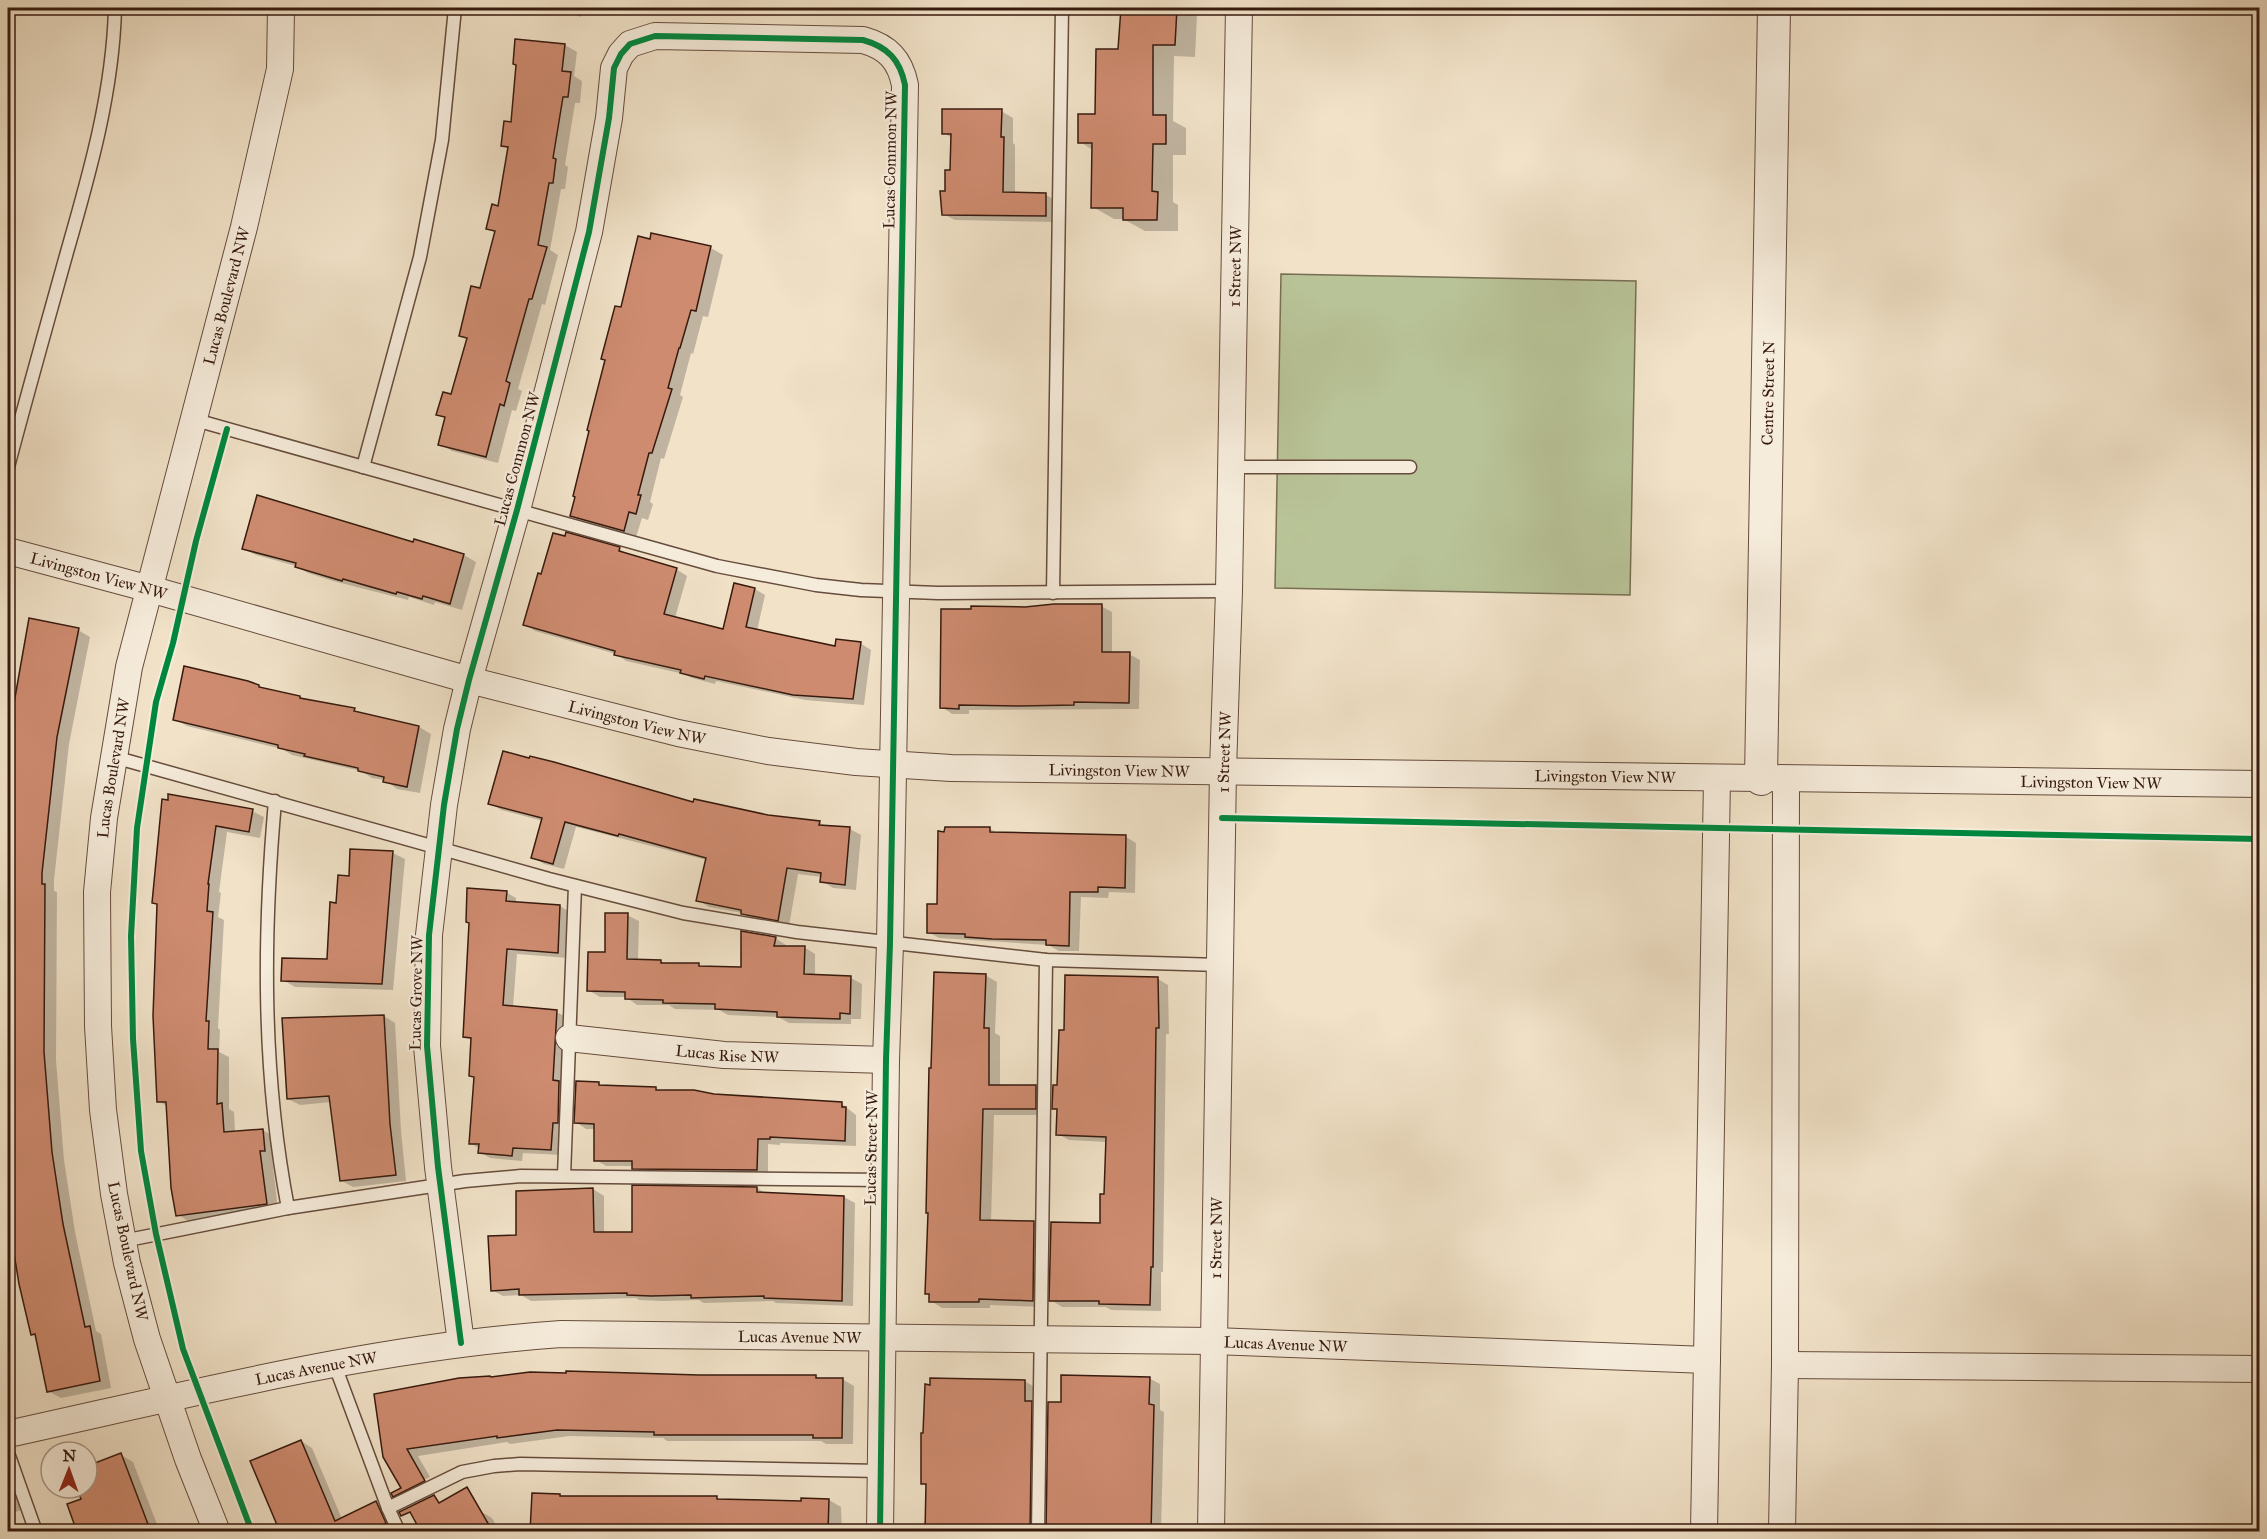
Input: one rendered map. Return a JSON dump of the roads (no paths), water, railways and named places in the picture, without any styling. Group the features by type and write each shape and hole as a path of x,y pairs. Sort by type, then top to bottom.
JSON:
{"street":[{"name":"Lucas Boulevard NW","path":"217,1532 188,1459 147,1339 114,1194 103,1110 96,960 97,891 104,818 129,667 244,227 280,69 281,8"},
{"name":"1 Street NW","path":"1211,1532 1223,770 1232,467 1239,8"},
{"name":"Centre Street N","path":"1774,8 1774,779"},
{"name":"Lucas Common NW","path":"469,680 517,510 590,232 609,118 611,84 614,68 621,54 630,44 655,36 863,40 876,44 889,52 898,62 905,85 892,765"},
{"name":"Livingston View NW","path":"8,551 575,708 712,740 856,762 951,768 2259,784"},
{"name":"Lucas Grove NW","path":"461,1343 440,1185 427,1046 429,936 438,848 450,764 469,680"},
{"name":"Lucas Street NW","path":"880,1532 892,765"},
{"path":"1704,1532 1717,778"},
{"path":"1774,779 1785,1365 1782,1532"},
{"name":"Lucas Rise NW","path":"569,1038 724,1055 886,1060"},
{"name":"Lucas Avenue NW","path":"8,1434 334,1364 461,1343 561,1334 1215,1341 1707,1359"},
{"path":"1785,1365 2259,1369"}],"lane":[{"path":"8,467 102,118 116,8"},
{"path":"363,467 420,257 442,140 455,8"},
{"path":"1053,593 1062,8"},
{"path":"192,419 717,566 771,578 816,585 896,591 1053,593 1229,591"},
{"path":"1232,467 1410,467"},
{"path":"114,757 575,886 672,910 733,922 797,932 1046,960 1220,965"},
{"path":"275,801 268,882 267,1011 273,1106 288,1208"},
{"path":"564,1176 575,886"},
{"path":"1038,1532 1046,960"},
{"path":"123,1241 288,1208 440,1185 521,1176 885,1179"},
{"path":"334,1364 399,1532"},
{"path":"8,1453 36,1532"},
{"path":"388,1508 462,1472 520,1464 881,1471"}]}
